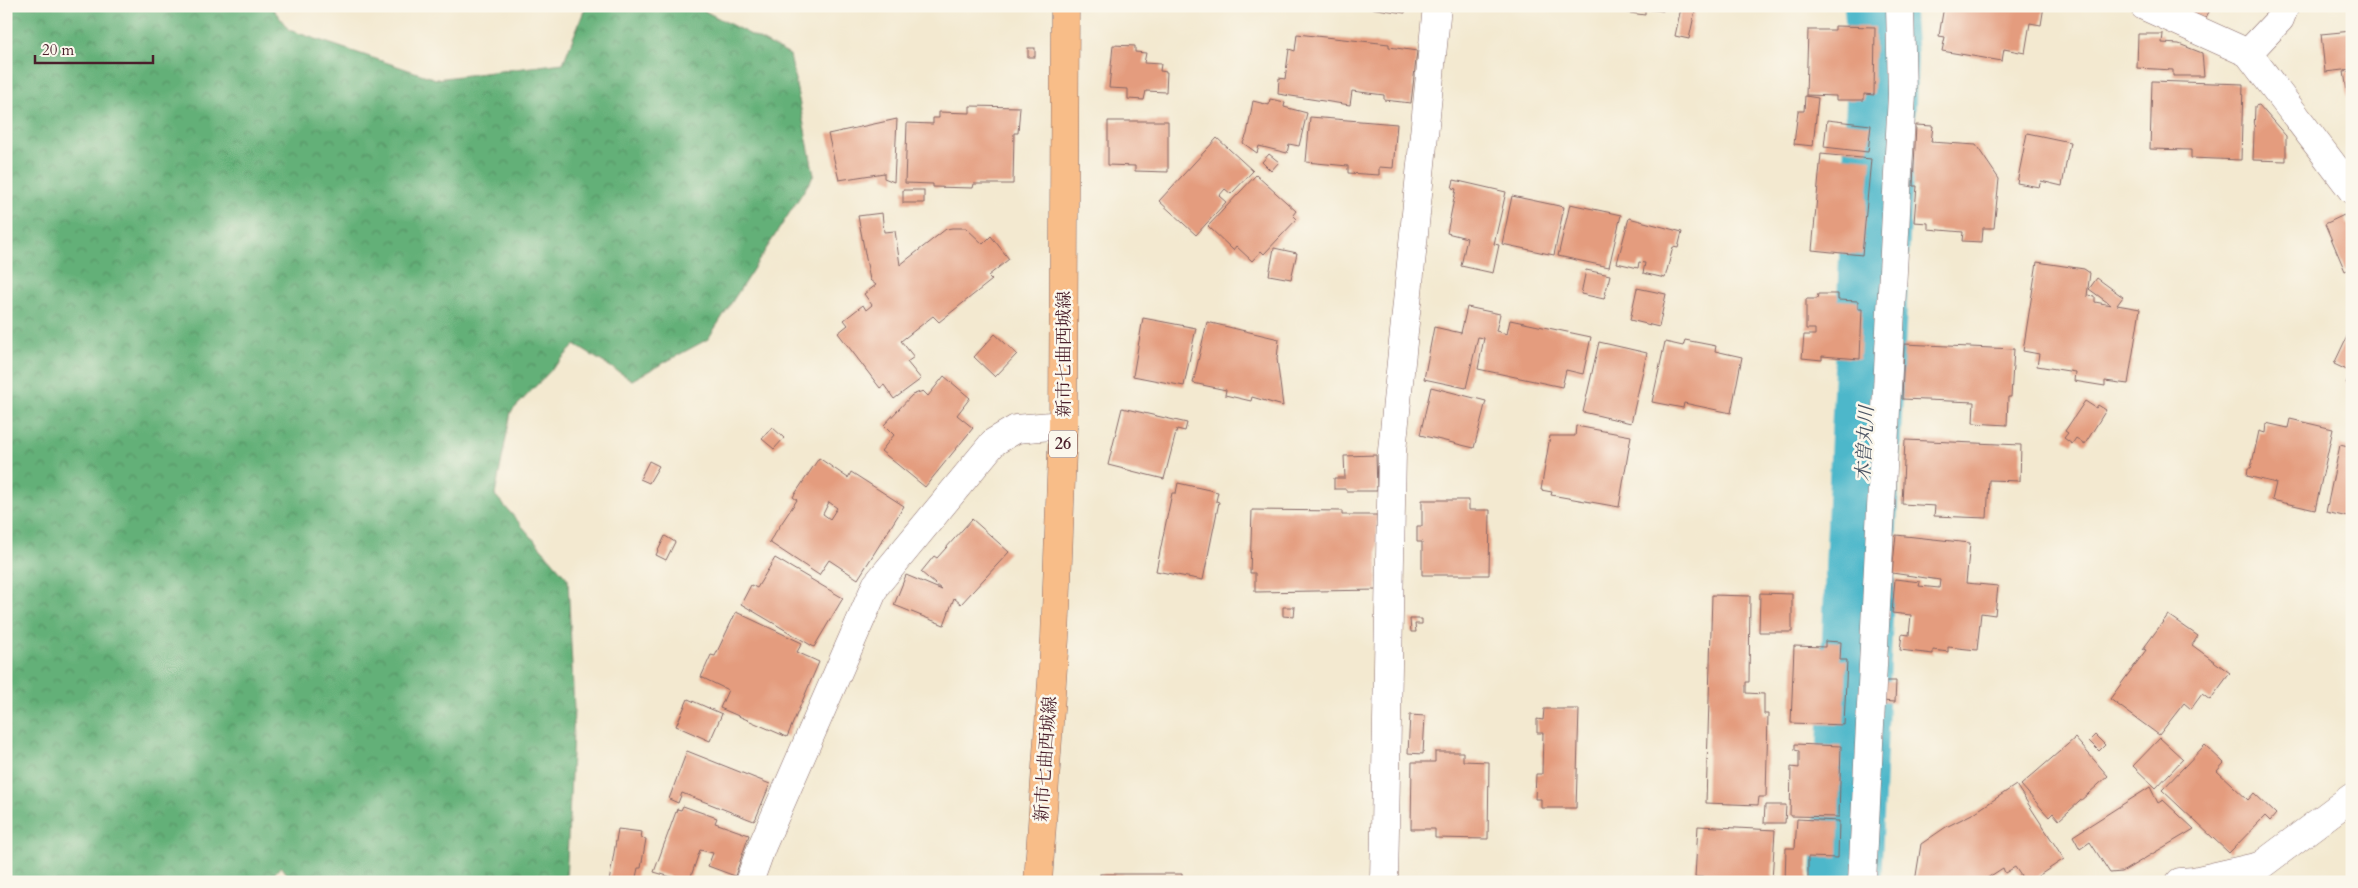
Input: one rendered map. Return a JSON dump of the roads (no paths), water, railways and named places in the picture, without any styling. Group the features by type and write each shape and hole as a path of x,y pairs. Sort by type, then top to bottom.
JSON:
{"main road":[{"name":"新市七曲西城線","path":"1038,882 1055,638 1064,425 1065,6"}],"street":[{"path":"1384,882 1392,452 1437,6"},
{"path":"1862,882 1902,94 1900,6"},
{"path":"2144,6 2248,53 2352,190"},
{"path":"2248,53 2280,19 2285,6"},
{"path":"749,882 762,846 876,585 994,442 1016,429 1064,425"},
{"path":"2180,882 2194,881 2260,866 2352,797"}],"waterway":[{"name":"木曽丸川","path":"1846,882 1883,58 1879,6"}]}
